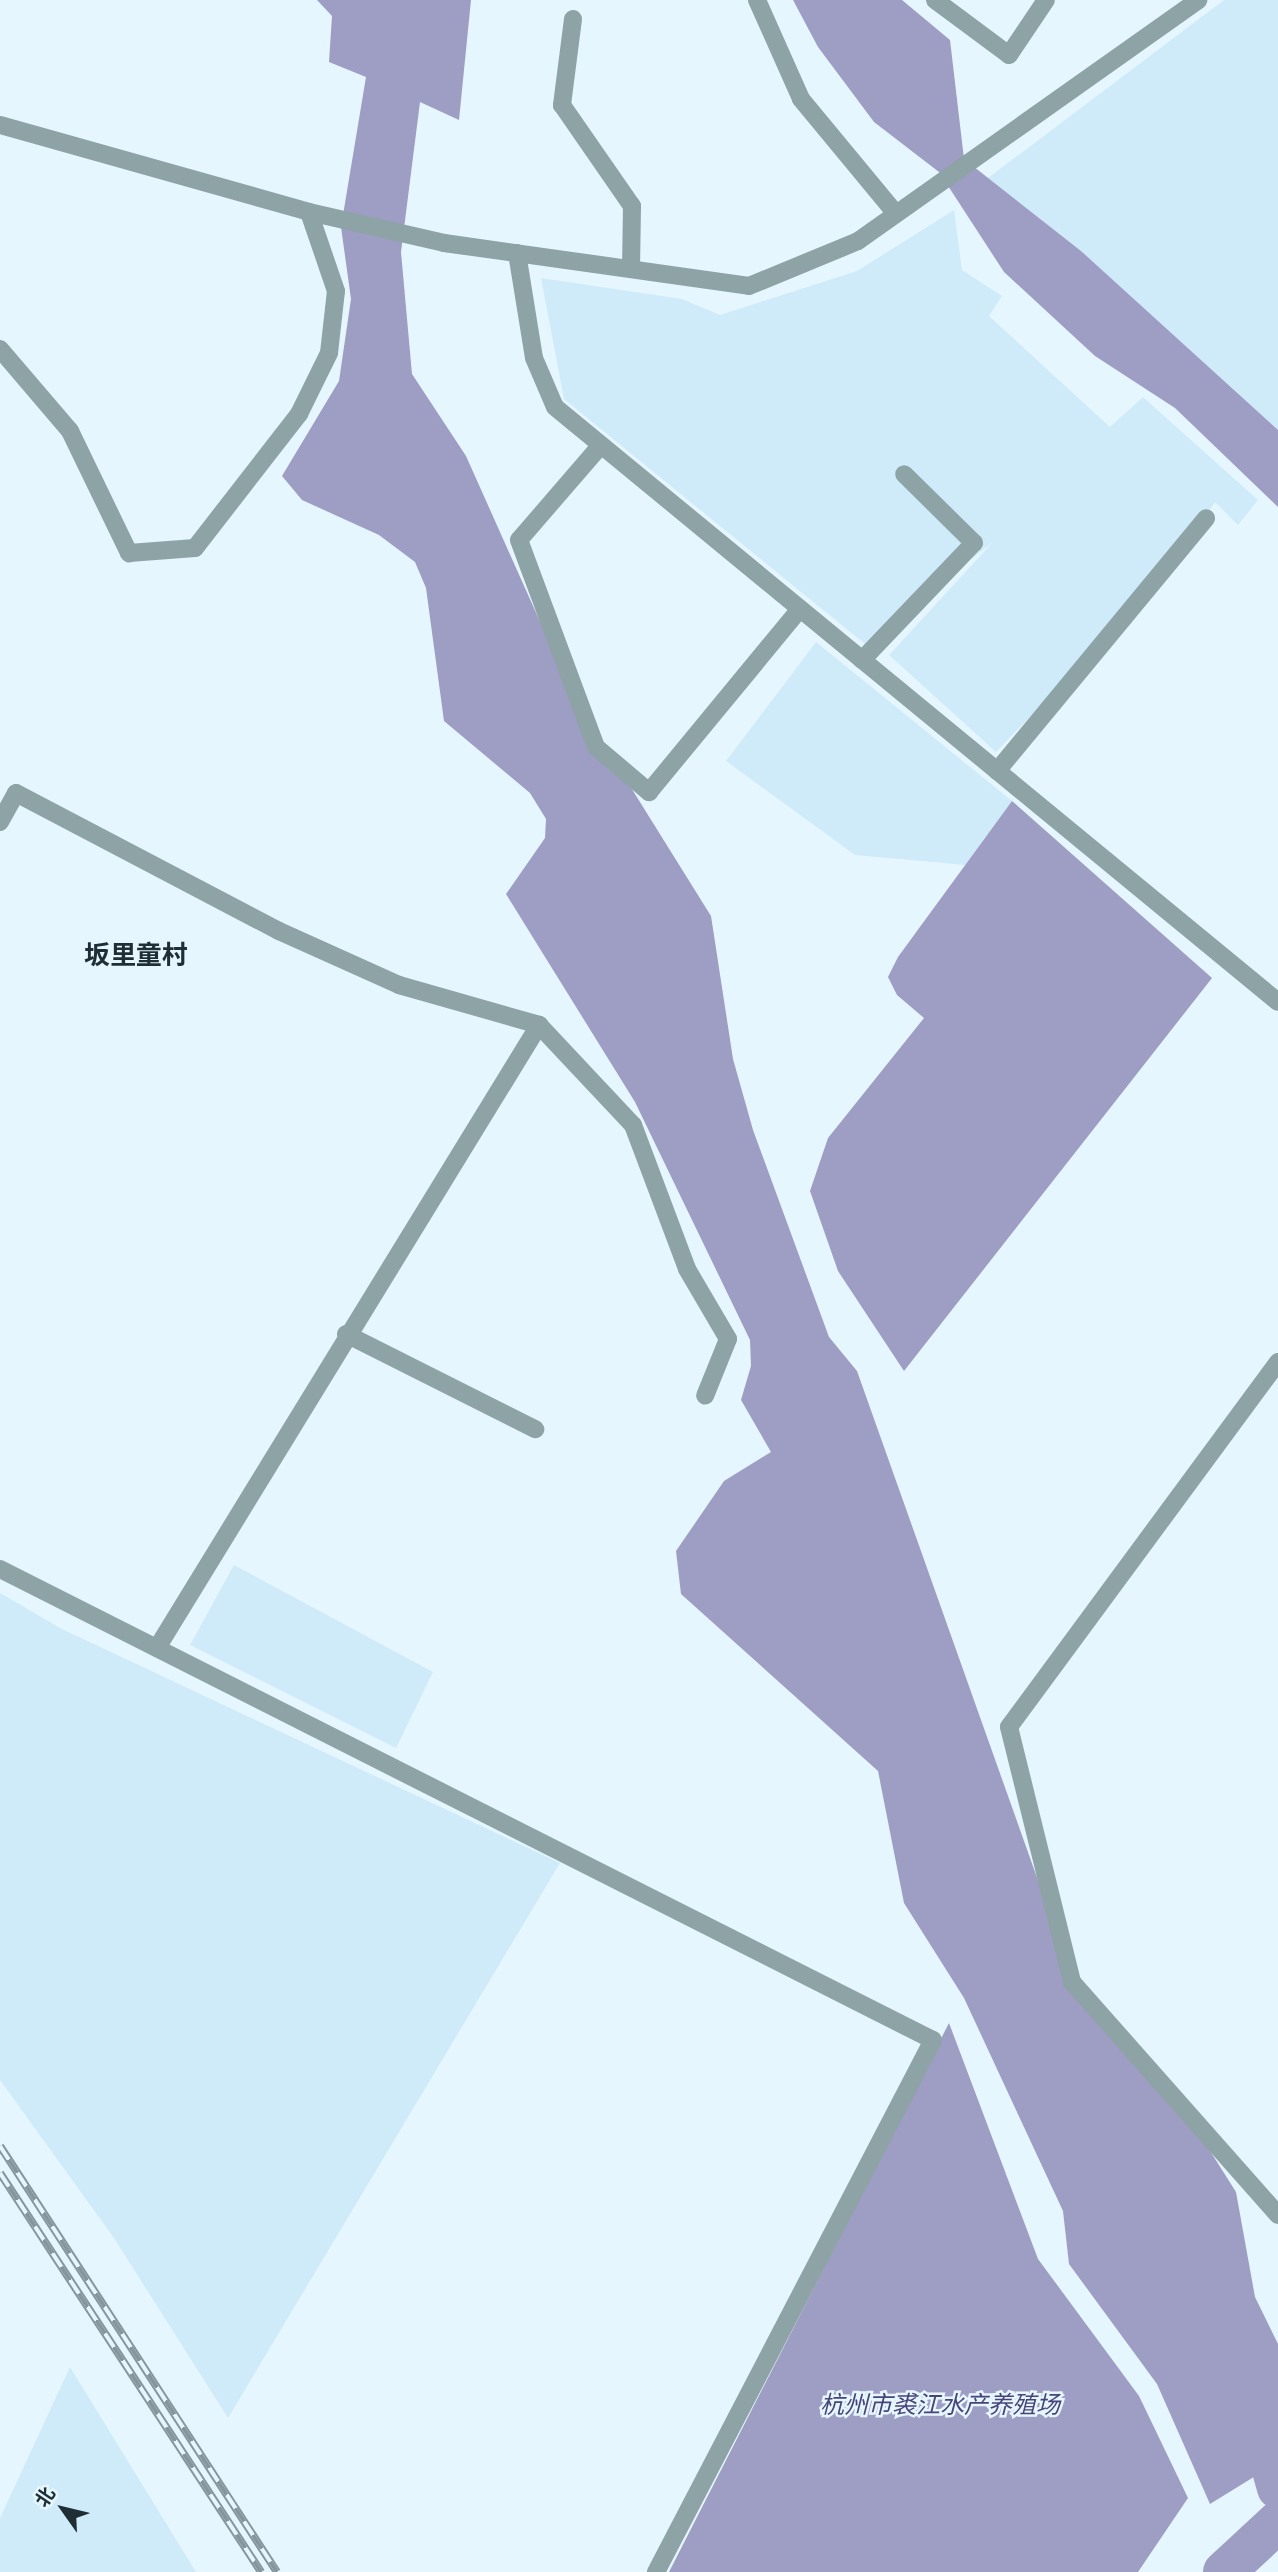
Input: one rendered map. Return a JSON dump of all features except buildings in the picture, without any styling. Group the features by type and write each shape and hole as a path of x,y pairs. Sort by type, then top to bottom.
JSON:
{"street":[{"path":"757,0 801,99 895,214"},
{"path":"935,0 1009,55 1046,0"},
{"path":"0,125 309,212 517,253 749,286 858,241 1198,0"},
{"path":"573,19 562,105 632,206 631,269"},
{"path":"0,349 69,430 130,553 195,548 299,414 329,353 336,291 309,212"},
{"path":"517,253 534,358 555,407 1278,1002"},
{"path":"601,445 519,540 596,747 638,783 649,792 800,609"},
{"path":"862,660 974,542 904,474"},
{"path":"996,771 1206,518"},
{"path":"0,822 16,793 279,931 399,985 539,1026 633,1125 687,1269 728,1339 705,1396"},
{"path":"157,1648 346,1334 539,1026"},
{"path":"346,1334 534,1429"},
{"path":"1278,1362 1009,1727 1072,1982 1278,2215"},
{"path":"0,1569 933,2040 656,2572"}],"shaded area":[{"path":"1224,0 1278,0 1278,430 1081,251 988,178"},
{"path":"954,210 962,270 1002,296 989,316 1110,427 1143,397 1258,500 1238,525 1215,502 1160,581 996,752 889,655 993,542 865,644 564,399 541,278 682,299 720,315 857,271"},
{"path":"816,642 1012,801 965,865 855,855 726,761"},
{"path":"234,1565 433,1672 396,1748 190,1645"},
{"path":"0,1593 62,1629 560,1863 228,2418 114,2238 0,2080"},
{"path":"70,2367 196,2572 0,2572 0,2518"}],"water":[{"path":"317,0 471,0 459,120 420,102 401,252 412,374 466,456 572,693 711,916 733,1059 753,1130 829,1337 857,1371 1040,1886 1058,1954 1200,2135 1236,2192 1255,2297 1278,2344 1278,2462 1210,2504 1157,2384 1069,2264 1063,2211 964,1998 904,1903 878,1771 681,1594 676,1551 724,1481 771,1452 741,1400 751,1366 750,1340 635,1102 506,894 545,838 546,819 530,793 444,721 426,588 415,562 379,535 302,500 282,476 339,381 351,299 341,227 366,77 329,62 332,16"},
{"path":"793,0 902,0 950,40 964,159 1081,251 1278,430 1278,507 1175,408 1095,356 1004,272 939,172 874,122 818,47"},
{"path":"1012,801 1212,978 904,1371 838,1271 810,1191 828,1138 924,1018 897,995 888,977 898,957"},
{"name":"杭州市裘江水产养殖场","path":"949,2023 1038,2259 1139,2396 1188,2498 1138,2572 669,2572"}],"waterway":[{"path":"1265,2442 1278,2488"},
{"path":"1224,2572 1278,2522"}],"railway":[{"path":"0,2146 277,2572"},
{"path":"0,2173 261,2572"}],"district":[{"name":"坂里童村","path":"136,956"}]}
